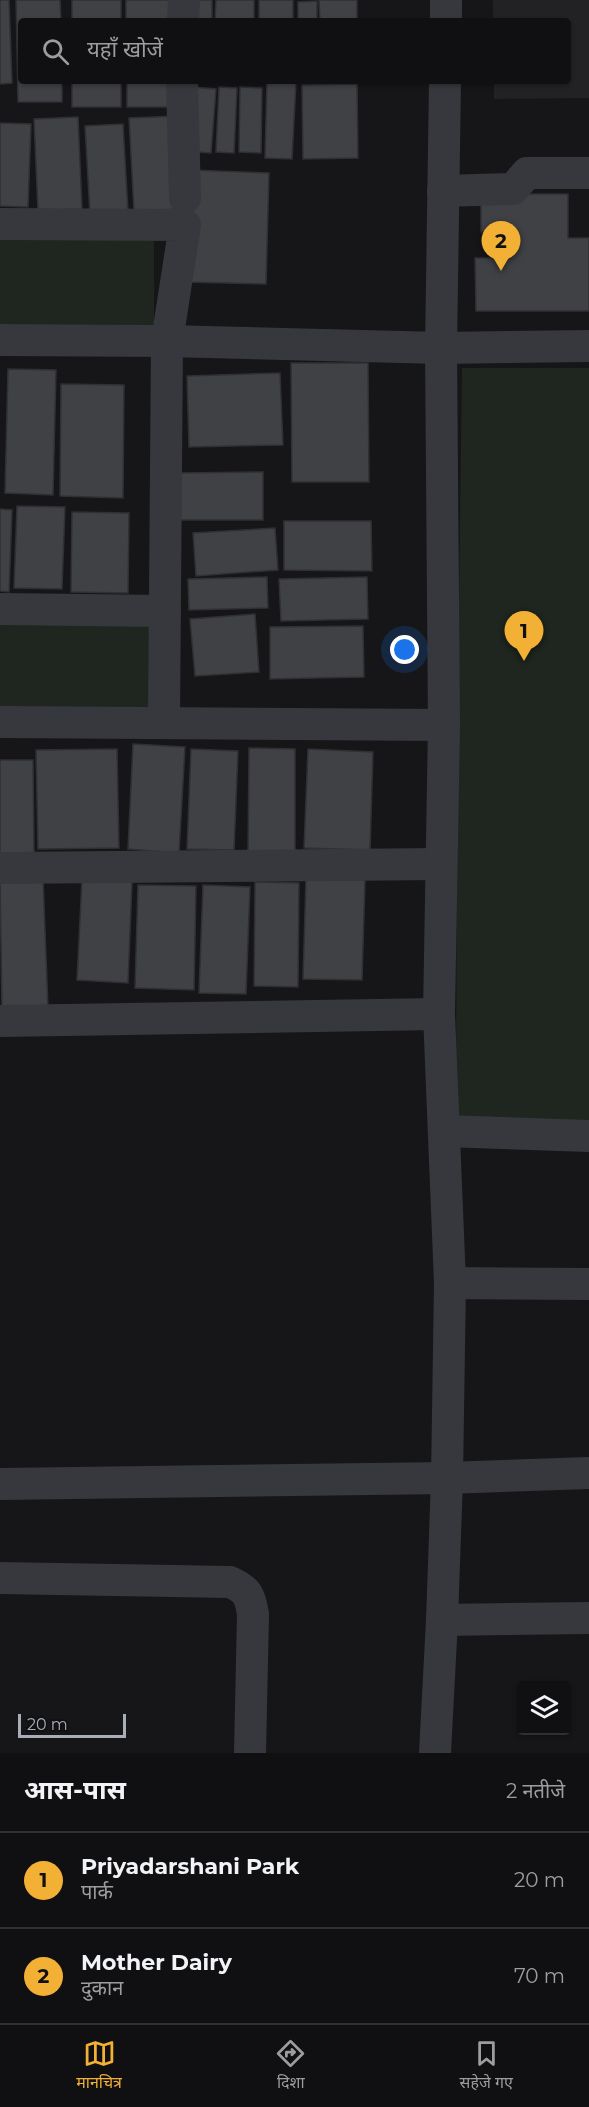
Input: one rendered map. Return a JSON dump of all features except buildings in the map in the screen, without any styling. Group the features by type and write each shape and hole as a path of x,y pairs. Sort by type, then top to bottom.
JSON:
{"street":[{"path":"183,18 184,0"},
{"path":"446,0 446,18"},
{"path":"182,84 185,198"},
{"path":"435,1753 447,1478 450,1283 439,1014 444,725 441,348 445,84"},
{"path":"443,191 513,189 527,173 589,173"},
{"path":"0,224 185,225 167,341 164,723"},
{"path":"0,340 167,341 441,348 589,346"},
{"path":"0,609 165,611"},
{"path":"0,722 444,725"},
{"path":"0,868 441,864"},
{"path":"0,1021 439,1014"},
{"path":"444,1131 589,1136"},
{"path":"450,1283 589,1284"},
{"path":"0,1484 447,1478 589,1473"},
{"path":"0,1578 230,1582 241,1587 251,1598 253,1614 250,1753"},
{"path":"442,1620 589,1618"}],"shaded area":[{"path":"493,0 589,0 589,98 494,99 494,84 571,84 571,18 493,18"},
{"path":"0,237 154,238 154,325 0,324"},
{"path":"462,368 589,368 589,1124 456,1116 457,757"},
{"path":"0,622 153,623 152,710 0,709"}],"place":[{"name":"Mother Dairy","path":"501,271"},
{"name":"Priyadarshani Park","path":"524,661"}]}
